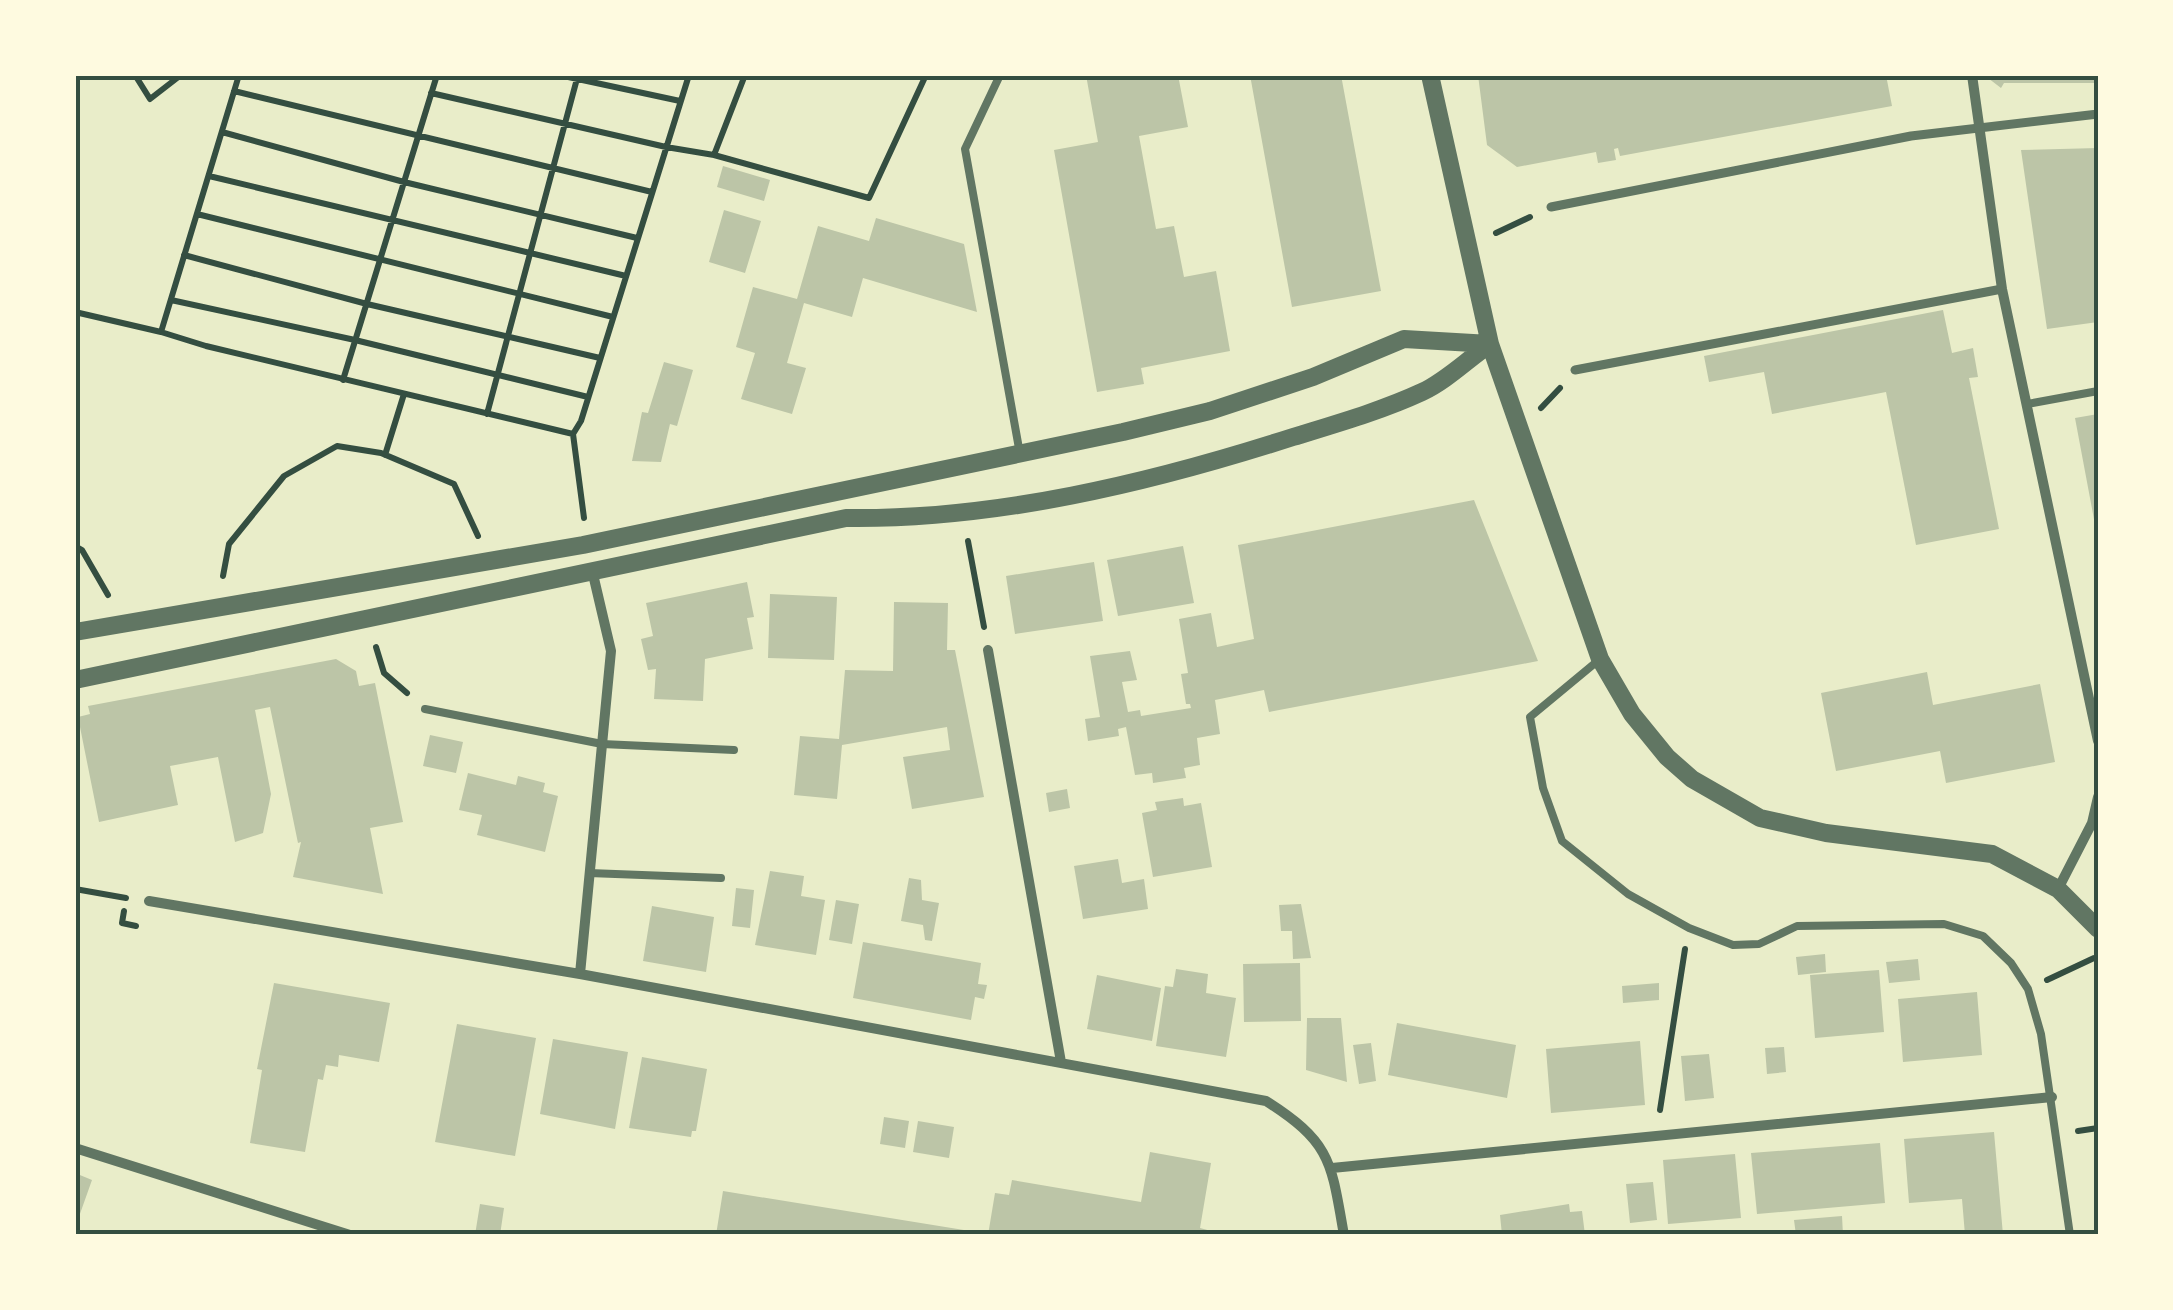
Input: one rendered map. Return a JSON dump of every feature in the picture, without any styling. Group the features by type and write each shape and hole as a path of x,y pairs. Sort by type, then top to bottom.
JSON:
{"street":[{"path":"1430,75 1490,344 1600,659 1632,714 1667,758 1692,779 1744,811 1794,828 1992,854 2058,889 2098,930"},
{"path":"1972,75 2002,289 2098,741"},
{"path":"1551,207 1911,136 2098,114"},
{"path":"1575,370 2002,289"},
{"path":"75,632 583,545 1020,454 1210,411 1312,377 1404,340 1490,344"},
{"path":"75,680 846,518 896,519 1037,501 1222,460 1424,391 1490,344"},
{"path":"580,974 611,651 592,570"},
{"path":"988,650 1060,1062"},
{"path":"2058,889 2092,823 2098,797"},
{"path":"149,902 580,974 1266,1101 1305,1126 1332,1168 1344,1235"},
{"path":"1332,1168 2052,1097"},
{"path":"75,1148 350,1235"}],"lane":[{"path":"1000,75 965,149 1020,454"},
{"path":"2026,404 2098,391"},
{"path":"1600,659 1530,716 1543,788 1562,842 1628,894 1689,928 1733,945 1759,944 1797,926 1944,924 1983,936 2011,964 2028,989 2052,1097 2070,1235"},
{"path":"425,709 602,744 734,750"},
{"path":"589,873 721,878"}],"path":[{"path":"135,75 150,99 182,75"},
{"path":"161,332 239,75"},
{"path":"343,380 437,75"},
{"path":"559,75 680,101"},
{"path":"582,500 573,434 588,398 689,75"},
{"path":"714,155 745,75"},
{"path":"431,93 714,155 869,198 926,75"},
{"path":"487,414 578,77"},
{"path":"234,92 652,192"},
{"path":"222,132 404,182 638,238"},
{"path":"209,176 626,276"},
{"path":"1468,247 1551,207"},
{"path":"197,214 613,317"},
{"path":"184,255 367,304 600,358"},
{"path":"171,300 355,340 588,398"},
{"path":"75,312 573,434"},
{"path":"1520,431 1575,370"},
{"path":"386,455 404,394"},
{"path":"217,607 229,544 284,476 336,446 386,455 454,484 489,560"},
{"path":"962,510 988,650"},
{"path":"75,546 82,550 123,622"},
{"path":"368,618 384,672 425,709"},
{"path":"1655,1136 1689,928"},
{"path":"2028,989 2098,956"}],"building":[{"path":"1086,75 1178,75 1188,127 1139,136 1156,229 1174,226 1184,277 1216,271 1230,351 1141,368 1144,384 1097,392 1054,150 1098,142"},
{"path":"1250,75 1341,75 1381,291 1292,307"},
{"path":"1478,75 1886,75 1892,106 1620,156 1618,148 1614,149 1616,160 1598,163 1596,152 1517,167 1487,145"},
{"path":"1984,75 2098,75 2098,83 2004,83 2001,88"},
{"path":"2098,148 2098,322 2047,329 2021,150"},
{"path":"723,166 770,180 764,201 717,187"},
{"path":"724,210 761,221 745,273 709,262"},
{"path":"876,218 964,244 977,312 863,278 852,317 804,303 787,363 806,368 792,414 741,399 755,353 736,347 753,287 797,299 818,226 869,241"},
{"path":"1943,310 1952,353 1973,348 1978,377 1969,378 1999,529 1916,545 1886,392 1772,414 1764,372 1709,382 1704,356"},
{"path":"664,362 693,370 677,426 670,424 661,462 632,461 642,412 648,413"},
{"path":"2098,414 2098,530 2096,530 2075,418"},
{"path":"1474,500 1538,661 1269,712 1264,690 1215,700 1220,734 1197,738 1200,765 1184,768 1186,778 1153,783 1152,773 1135,775 1126,727 1118,729 1119,736 1088,741 1085,719 1100,717 1090,656 1130,651 1137,680 1122,682 1128,712 1140,710 1141,716 1191,708 1186,704 1181,674 1188,673 1179,619 1211,613 1217,647 1254,639 1238,545"},
{"path":"1183,546 1194,603 1118,616 1107,560"},
{"path":"1094,562 1103,621 1015,634 1006,576"},
{"path":"747,582 754,617 747,618 753,649 705,659 703,701 654,699 656,669 648,670 641,639 653,636 646,603"},
{"path":"770,594 837,597 834,660 768,658"},
{"path":"894,602 948,603 947,650 955,650 984,797 912,809 903,757 950,750 947,727 842,745 837,799 794,795 800,736 839,739 845,670 893,671"},
{"path":"336,659 356,671 359,686 375,683 403,822 370,828 383,894 293,877 301,842 298,843 270,707 255,710 271,794 263,833 235,842 218,757 170,766 178,805 99,822 78,717 90,714 88,706"},
{"path":"1927,672 1933,705 2040,684 2055,762 1946,783 1940,751 1836,771 1821,693"},
{"path":"430,735 463,742 456,773 423,766"},
{"path":"468,773 516,785 518,776 545,783 543,792 558,796 545,852 477,835 482,815 459,810"},
{"path":"1067,789 1070,808 1049,812 1046,793"},
{"path":"1183,798 1184,806 1201,803 1212,867 1153,877 1142,813 1157,810 1155,802"},
{"path":"1118,859 1122,883 1144,879 1148,909 1083,919 1074,866"},
{"path":"770,871 804,876 801,896 825,900 816,955 755,945"},
{"path":"909,878 921,880 922,900 939,903 932,941 925,940 923,925 901,921"},
{"path":"736,888 754,890 750,928 732,926"},
{"path":"836,900 859,904 852,944 829,940"},
{"path":"1301,904 1311,958 1293,959 1292,931 1281,931 1279,905"},
{"path":"652,906 714,917 706,972 643,961"},
{"path":"863,942 981,963 978,984 987,985 984,999 975,997 971,1020 853,998"},
{"path":"1825,954 1826,972 1798,975 1796,957"},
{"path":"1918,959 1920,980 1889,983 1886,962"},
{"path":"1300,963 1301,1021 1244,1022 1243,964"},
{"path":"1176,969 1208,974 1206,993 1236,998 1226,1057 1156,1046 1165,986 1173,987"},
{"path":"1879,970 1884,1032 1815,1038 1810,975"},
{"path":"1097,975 1161,988 1152,1041 1087,1029"},
{"path":"274,983 390,1003 379,1062 339,1055 338,1067 326,1065 323,1080 318,1079 305,1152 250,1143 262,1070 257,1069"},
{"path":"1659,983 1659,1000 1623,1003 1622,986"},
{"path":"1977,992 1982,1055 1903,1062 1898,999"},
{"path":"1307,1018 1341,1018 1347,1082 1306,1070"},
{"path":"1397,1023 1516,1045 1507,1098 1388,1075"},
{"path":"457,1024 536,1038 515,1156 435,1142"},
{"path":"553,1039 628,1052 615,1129 540,1114"},
{"path":"1640,1041 1645,1105 1551,1113 1546,1049"},
{"path":"1371,1043 1376,1081 1359,1084 1353,1045"},
{"path":"1784,1047 1786,1072 1767,1074 1765,1048"},
{"path":"1709,1054 1714,1098 1685,1101 1681,1056"},
{"path":"642,1057 707,1069 696,1131 692,1131 691,1137 629,1128"},
{"path":"884,1117 909,1121 905,1148 880,1144"},
{"path":"918,1121 954,1127 949,1158 913,1152"},
{"path":"1994,1132 2003,1235 1965,1235 1962,1199 1909,1203 1904,1139"},
{"path":"1880,1143 1885,1203 1757,1214 1751,1153"},
{"path":"1150,1152 1211,1163 1200,1228 1226,1235 988,1235 995,1193 1009,1195 1012,1180 1141,1202"},
{"path":"1735,1154 1741,1218 1668,1224 1663,1160"},
{"path":"75,1173 92,1180 76,1225 75,1225"},
{"path":"1653,1182 1657,1220 1630,1223 1626,1184"},
{"path":"723,1191 970,1231 970,1235 716,1235"},
{"path":"480,1204 504,1208 500,1235 475,1235"},
{"path":"1569,1204 1570,1212 1582,1211 1585,1235 1502,1235 1500,1215"},
{"path":"1842,1216 1843,1235 1796,1235 1794,1220"}]}
